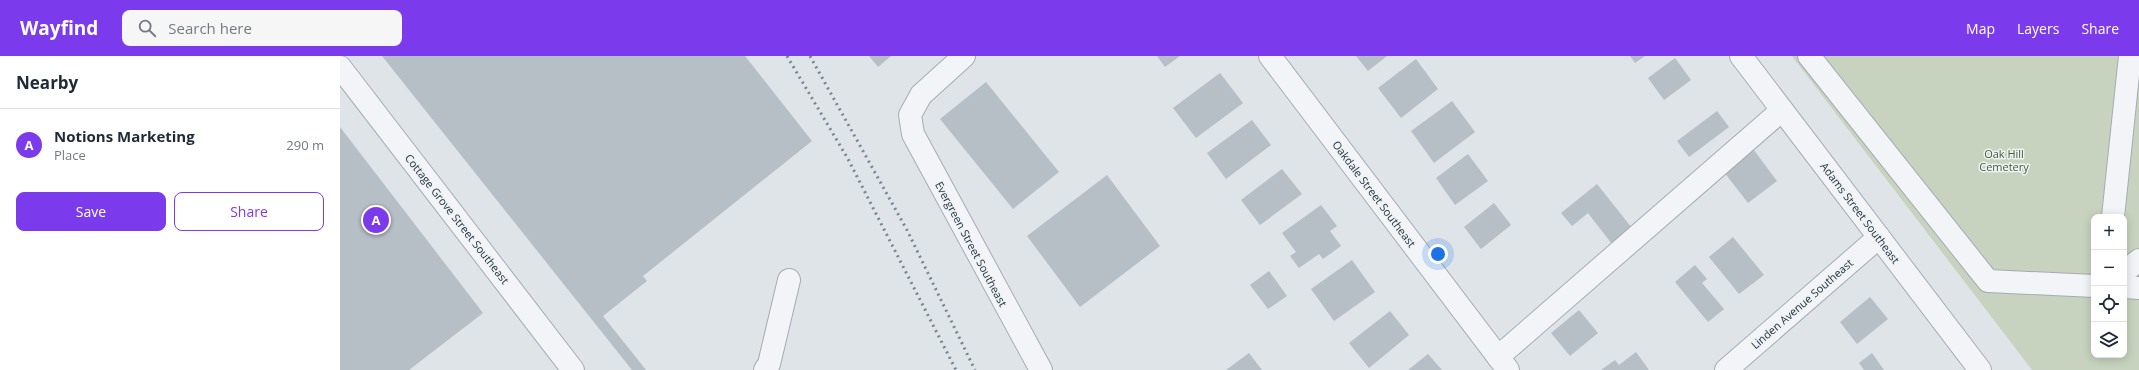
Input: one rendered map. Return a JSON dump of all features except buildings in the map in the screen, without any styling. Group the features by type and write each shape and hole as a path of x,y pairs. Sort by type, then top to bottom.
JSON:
{"street":[{"name":"Evergreen Street Southeast","path":"964,56 921,95 910,115 914,134 927,162 1041,370"},
{"name":"Oakdale Street Southeast","path":"1270,56 1503,364"},
{"name":"Adams Street Southeast","path":"1741,56 1980,370"},
{"path":"1809,56 1988,281 2091,286"},
{"path":"2113,214 2130,56"},
{"name":"Cottage Grove Street Southeast","path":"340,67 573,370"},
{"path":"1503,364 1782,110"},
{"name":"Linden Avenue Southeast","path":"1726,370 1879,237"},
{"path":"2127,270 2139,260"},
{"path":"765,370 769,364 789,280"},
{"path":"2127,287 2139,288"}],"green space":[{"name":"Oak Hill Cemetery","path":"1792,56 2139,56 2139,370 2032,370"}],"railway":[{"path":"787,56 848,159 956,370"},
{"path":"810,56 907,230 975,370"}],"place":[{"name":"Notions Marketing","path":"376,220"}]}
